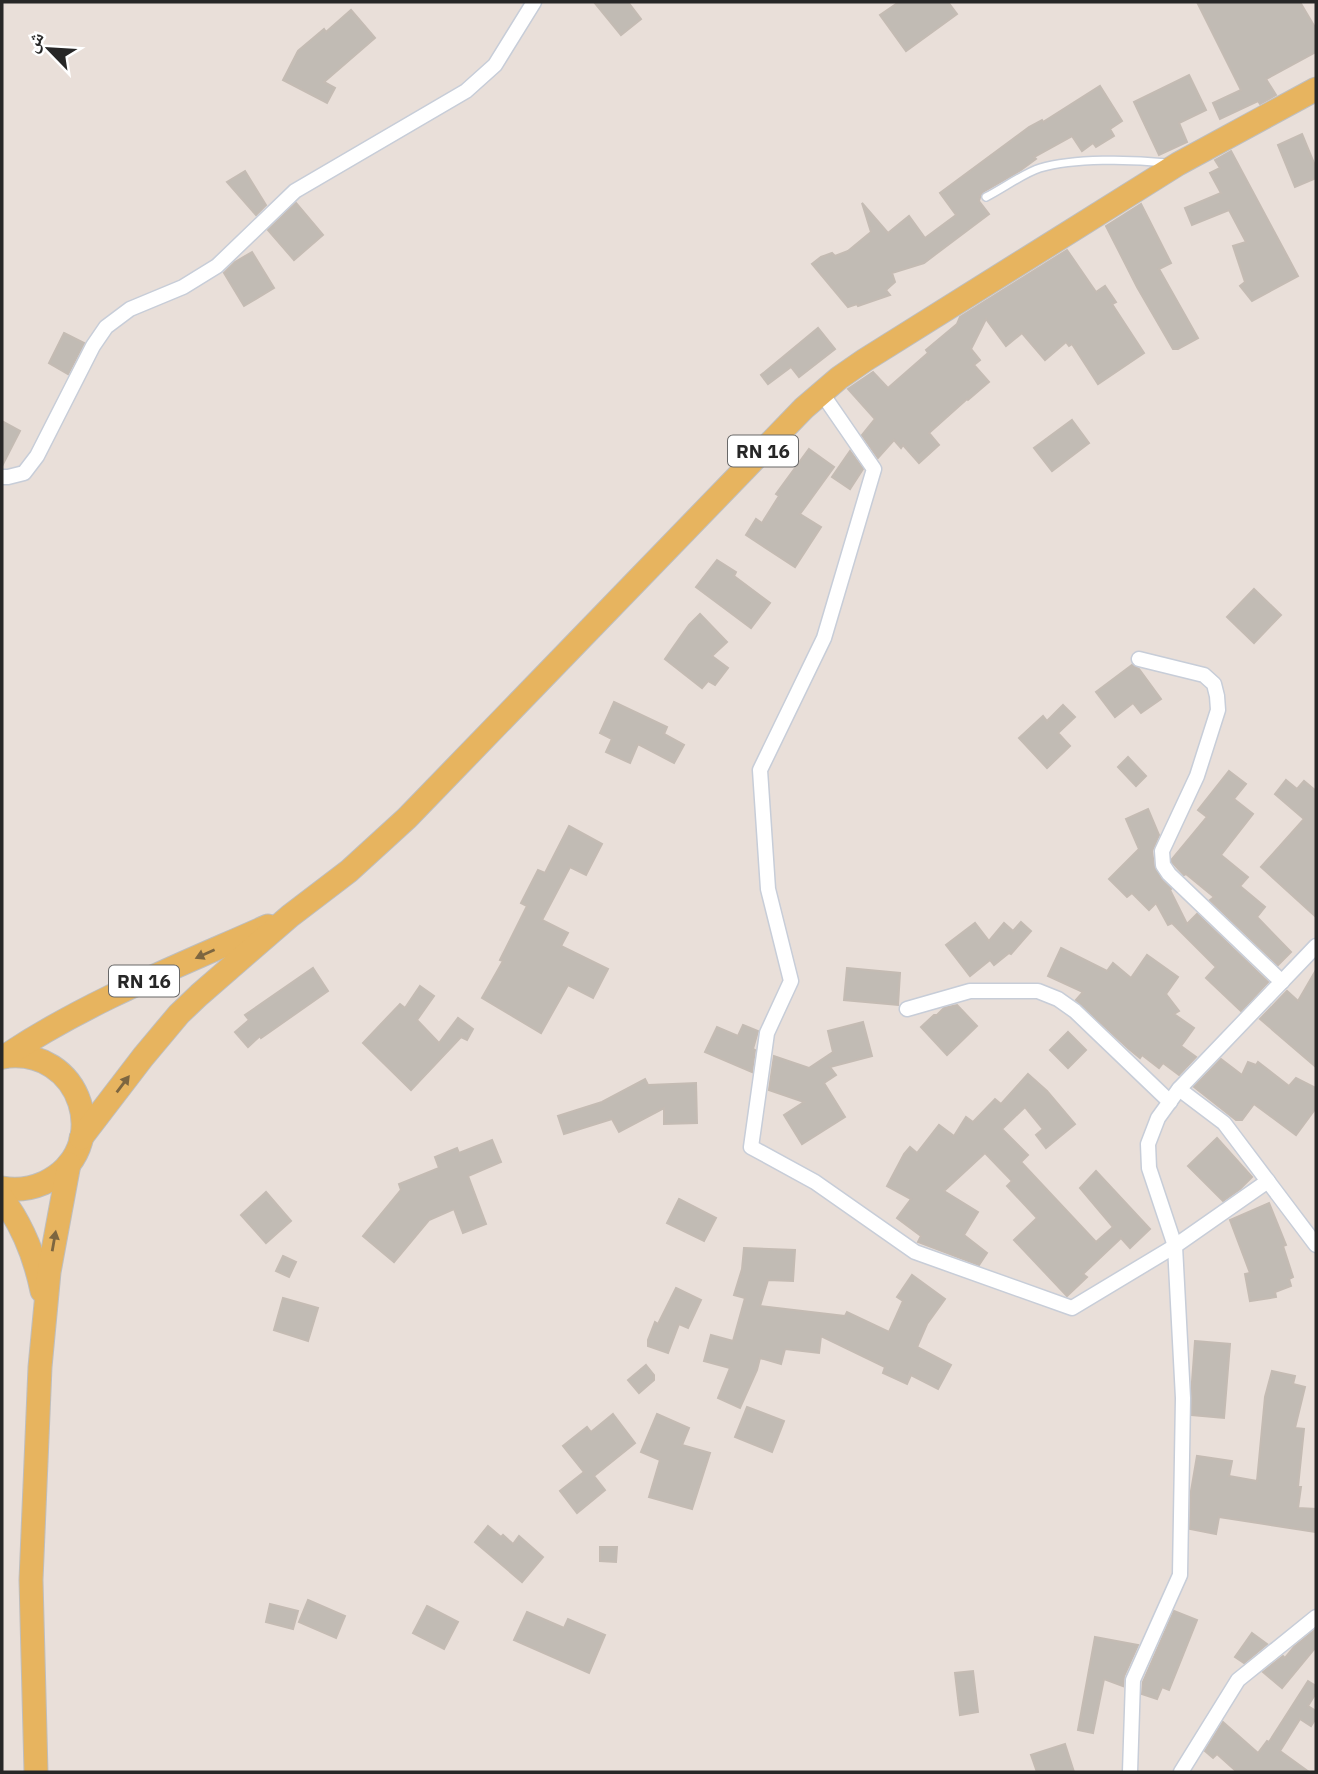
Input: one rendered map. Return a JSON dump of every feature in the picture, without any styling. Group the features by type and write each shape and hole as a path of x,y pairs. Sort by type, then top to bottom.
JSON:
{"main road":[{"name":"RN 16","path":"81,1138 179,1014 290,916 349,871 407,818 821,393 865,360 1178,164 1316,89"},
{"name":"RN 16","path":"3,1057 41,1032 110,996 290,916"},
{"path":"3,1057 20,1055 52,1066 74,1089 81,1105 83,1121 81,1138 69,1164 44,1309 32,1557 36,1772"},
{"path":"2,1188 13,1190 34,1187 53,1178 69,1164"},
{"path":"2,1198 20,1226 32,1252 44,1309"}],"street":[{"path":"2,477 24,473 37,456 93,346 106,327 130,309 183,287 217,266 295,191 466,91 495,65 534,2"},
{"path":"821,393 874,469 824,638 761,770 768,889 791,981 767,1033 751,1147 815,1182 915,1252 1073,1308 1175,1246 1268,1181"},
{"path":"1139,659 1204,675 1214,684 1217,695 1218,710 1197,776 1162,851 1163,865 1169,874 1282,982"},
{"path":"1130,1772 1133,1680 1180,1575 1183,1398 1175,1246 1149,1168 1148,1144 1158,1118 1179,1089 1316,946"},
{"path":"907,1009 970,991 1038,991 1058,999 1074,1010 1170,1102"},
{"path":"1179,1089 1224,1123 1316,1245"},
{"path":"1181,1772 1238,1680 1316,1618"}],"lane":[{"path":"986,197 1038,169 1070,162 1142,160 1178,164"}],"building":[{"path":"594,2 628,2 641,19 621,35"},
{"path":"899,2 948,2 957,14 906,51 880,15"},
{"path":"1197,2 1300,2 1316,29 1316,52 1266,79 1276,95 1220,119 1213,103 1241,90"},
{"path":"351,10 375,38 324,82 335,88 327,103 283,80 298,51 324,29 326,32"},
{"path":"1189,75 1206,110 1179,123 1187,142 1159,155 1134,102"},
{"path":"1100,86 1122,121 1110,129 1114,136 1096,147 1093,143 1082,151 1072,136 1034,157 1036,159 1021,170 983,192 979,201 989,214 924,263 892,273 895,282 886,290 890,295 848,307 812,264 832,253 835,256 848,251 871,232 862,203 888,233 909,216 925,238 956,215 940,193 1029,127 1042,120 1043,122"},
{"path":"1302,134 1316,168 1316,178 1295,187 1278,145"},
{"path":"1231,151 1298,276 1252,301 1240,286 1245,282 1233,246 1246,242 1229,210 1192,225 1185,208 1221,193 1210,173 1220,168 1215,160"},
{"path":"245,171 266,205 256,215 227,182"},
{"path":"296,203 323,235 294,260 268,230"},
{"path":"1141,204 1171,263 1159,269 1198,338 1178,349 1173,349 1106,226"},
{"path":"1067,250 1096,292 1105,286 1116,302 1112,304 1144,353 1098,384 1072,344 1069,346 1066,342 1045,360 1022,333 1006,346 986,319 971,349 980,360 974,365 989,382 929,433 939,445 919,463 903,445 901,448 894,440 878,458 862,435 875,419 848,389 873,372 888,388 928,353 926,350 957,324 960,317"},
{"path":"252,252 274,288 244,306 224,273 235,262"},
{"path":"818,328 835,349 799,377 791,367 768,384 761,375"},
{"path":"64,333 84,343 68,374 49,363"},
{"path":"1072,420 1089,443 1052,471 1034,448"},
{"path":"2,421 20,431 2,466"},
{"path":"809,449 834,467 800,514 821,527 795,567 746,535 756,519 762,523 779,496 776,494"},
{"path":"850,451 863,469 850,489 832,477"},
{"path":"717,560 736,572 734,576 770,603 751,628 696,587"},
{"path":"1254,589 1281,615 1254,643 1227,617"},
{"path":"700,614 727,642 712,656 728,668 715,685 708,681 702,688 665,659"},
{"path":"1132,665 1139,669 1161,699 1141,713 1133,703 1115,717 1096,692"},
{"path":"614,702 667,727 664,734 684,745 674,763 638,744 630,763 606,752 612,739 600,733"},
{"path":"1063,705 1075,717 1058,733 1070,746 1047,768 1019,738 1043,716 1047,721"},
{"path":"1128,757 1146,776 1136,786 1118,767"},
{"path":"1229,771 1246,784 1234,799 1253,814 1221,855 1248,877 1240,886 1265,907 1257,917 1291,952 1278,965 1210,900 1214,897 1184,875 1172,862 1207,817 1198,810"},
{"path":"1286,780 1297,789 1304,781 1316,791 1316,917 1261,867 1304,819 1275,794"},
{"path":"1148,809 1159,835 1152,851 1154,866 1171,889 1187,924 1197,914 1268,982 1241,1011 1206,978 1216,967 1172,923 1168,925 1156,903 1149,910 1132,893 1127,897 1109,879 1139,849 1126,819"},
{"path":"569,826 602,844 586,875 570,867 542,920 568,933 561,946 608,969 593,998 568,985 541,1033 482,998 503,961 500,960 527,906 521,903 538,870 545,873"},
{"path":"1021,922 1031,931 1011,954 994,965 990,960 970,976 946,945 975,923 989,941 1004,923 1013,931"},
{"path":"1061,948 1107,971 1113,963 1131,978 1147,955 1178,977 1166,994 1179,1011 1174,1014 1194,1028 1181,1046 1196,1057 1179,1075 1163,1063 1159,1068 1142,1055 1140,1058 1076,1000 1083,992 1048,976"},
{"path":"313,968 328,991 261,1038 260,1036 248,1047 235,1032 249,1020 245,1015"},
{"path":"847,968 900,973 898,1005 844,1000"},
{"path":"1316,970 1316,1067 1260,1019 1287,991 1298,1001"},
{"path":"420,986 434,996 417,1020 439,1043 458,1018 473,1029 467,1040 461,1037 411,1090 363,1043 400,1004 405,1008"},
{"path":"957,1005 977,1026 947,1055 921,1027 944,1008"},
{"path":"863,1022 872,1056 830,1067 836,1075 824,1083 845,1117 802,1144 784,1115 804,1102 769,1090 774,1056 809,1068 833,1052 828,1031"},
{"path":"743,1025 758,1031 753,1049 752,1072 705,1052 717,1027 738,1036"},
{"path":"1068,1032 1086,1050 1068,1068 1050,1050"},
{"path":"1221,1059 1242,1075 1248,1062 1256,1065 1258,1062 1289,1086 1296,1078 1316,1088 1316,1108 1296,1135 1254,1104 1242,1120 1236,1120 1194,1087"},
{"path":"1028,1074 1047,1091 1075,1124 1046,1148 1036,1135 1043,1129 1025,1107 1002,1129 1028,1155 1021,1162 1096,1242 1113,1227 1080,1188 1096,1171 1150,1229 1130,1248 1121,1238 1083,1274 1087,1277 1067,1296 1014,1240 1037,1218 1007,1186 1012,1181 985,1153 944,1191 978,1212 964,1235 987,1253 979,1265 918,1242 921,1236 897,1218 911,1199 887,1186 910,1147 917,1153 939,1125 954,1136 966,1117 973,1122 995,1099 1001,1104"},
{"path":"645,1079 648,1085 696,1083 697,1123 664,1124 664,1108 619,1132 612,1119 564,1134 558,1116 602,1102"},
{"path":"1217,1138 1252,1177 1223,1201 1188,1166"},
{"path":"492,1140 501,1162 468,1176 486,1224 463,1233 454,1209 429,1220 394,1262 363,1236 401,1190 399,1184 439,1168 435,1157 457,1148 459,1153"},
{"path":"266,1192 291,1221 266,1243 241,1215"},
{"path":"679,1199 716,1218 704,1241 667,1223"},
{"path":"1269,1203 1286,1245 1283,1246 1293,1277 1289,1279 1291,1286 1275,1292 1276,1297 1250,1301 1245,1274 1250,1273 1230,1220"},
{"path":"744,1248 795,1250 793,1281 768,1280 760,1306 845,1316 847,1312 889,1332 903,1301 897,1297 912,1275 945,1299 927,1324 917,1347 951,1365 938,1389 911,1375 907,1384 883,1373 885,1367 821,1336 819,1353 785,1349 781,1364 760,1358 740,1408 718,1398 730,1368 704,1361 711,1335 733,1341 745,1298 734,1295 742,1269"},
{"path":"283,1256 296,1262 289,1277 276,1271"},
{"path":"676,1288 701,1300 688,1328 679,1324 668,1353 648,1346 648,1340 655,1322 658,1324"},
{"path":"283,1298 318,1308 308,1341 274,1330"},
{"path":"1195,1341 1230,1344 1224,1418 1192,1415"},
{"path":"646,1365 654,1375 654,1380 639,1393 628,1380"},
{"path":"1272,1371 1295,1376 1293,1384 1305,1387 1295,1428 1304,1429 1298,1508 1316,1509 1316,1532 1219,1517 1216,1534 1190,1529 1191,1491 1197,1456 1232,1461 1229,1476 1257,1481 1265,1397"},
{"path":"747,1407 784,1421 772,1452 735,1437"},
{"path":"613,1414 635,1443 594,1476 605,1490 577,1513 560,1491 584,1472 563,1446 587,1427 591,1432"},
{"path":"657,1414 689,1428 682,1445 710,1453 692,1509 649,1497 660,1460 641,1452"},
{"path":"488,1526 513,1544 519,1536 543,1557 522,1582 475,1542"},
{"path":"600,1547 617,1547 616,1562 600,1561"},
{"path":"308,1600 345,1616 336,1638 299,1622"},
{"path":"270,1604 298,1611 293,1629 266,1622"},
{"path":"427,1606 458,1622 444,1649 413,1633"},
{"path":"1174,1611 1197,1620 1169,1690 1162,1687 1157,1699 1142,1694 1143,1682"},
{"path":"527,1612 564,1628 568,1619 605,1635 589,1673 514,1640"},
{"path":"1316,1629 1316,1647 1282,1688 1263,1672 1283,1656 1285,1658"},
{"path":"1252,1633 1267,1644 1244,1663 1235,1657"},
{"path":"1095,1637 1138,1645 1124,1676 1123,1686 1104,1679 1093,1733 1078,1730"},
{"path":"973,1671 978,1712 960,1715 955,1673"},
{"path":"1308,1681 1316,1686 1316,1693 1308,1706 1316,1711 1316,1718 1311,1726 1300,1719 1280,1751 1309,1772 1237,1772 1217,1754 1213,1758 1205,1751 1223,1722 1258,1753 1267,1741 1269,1742"},
{"path":"1065,1744 1074,1772 1037,1772 1031,1755"}]}
